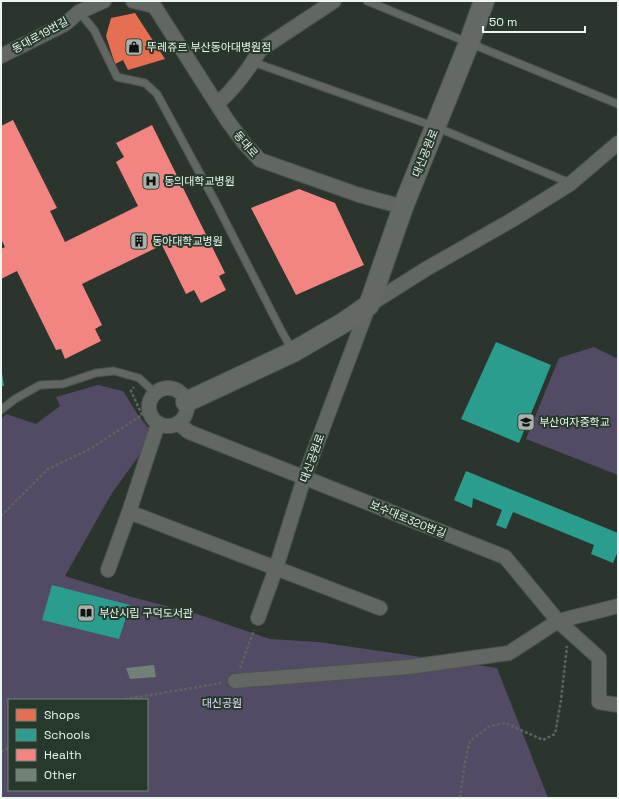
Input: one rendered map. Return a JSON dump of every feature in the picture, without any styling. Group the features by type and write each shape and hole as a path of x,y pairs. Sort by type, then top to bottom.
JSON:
{"street":[{"name":"동대로19번길","path":"1,56 65,24 81,7 104,1"},
{"path":"133,1 152,3"},
{"path":"217,104 225,97 253,62 260,50 334,1"},
{"name":"대신공원로","path":"258,618 276,568 304,478 369,305 403,207 436,127 484,1"},
{"name":"동대로","path":"152,3 217,104 244,143 260,160 359,195 403,207"},
{"path":"186,402 294,352 343,323 426,269 512,220 570,184 618,143"},
{"path":"164,389 173,389 181,394 186,402 187,410 184,417 178,423 168,426 158,424 150,415 149,403 155,393 164,389"},
{"name":"보수대로320번길","path":"178,423 189,432 505,557 563,625 599,658 599,702 618,705"},
{"path":"108,570 158,424"},
{"path":"129,512 380,608"},
{"path":"235,681 408,667 509,653 563,625 618,606"}],"lane":[{"path":"367,1 618,104"},
{"path":"81,7 117,77 145,83 157,94 217,205 282,332 294,352"},
{"path":"253,62 436,127 570,184"},
{"path":"1,410 15,399 40,385 63,384 96,373 114,372 139,378 155,393"}],"path":[{"path":"1,516 48,469 90,449 142,415 131,391 139,378"},
{"path":"126,699 235,681 258,618"},
{"path":"460,798 465,762 470,741 490,726 505,723 543,740 555,734 562,700 566,665 563,625"}],"green space":[{"path":"594,347 618,359 618,475 526,439 559,358"},
{"name":"대신공원","path":"98,385 123,391 138,415 154,435 112,493 65,576 132,597 197,614 270,639 318,642 497,668 548,798 1,798 1,419 6,414 36,424 60,406 56,397"}],"building: Shops":[{"name":"뚜레쥬르 부산동아대병원점","path":"135,13 165,59 128,70 123,60 115,64 106,36 111,18"}],"building: Schools":[{"path":"496,342 551,365 519,443 461,419"},
{"path":"1,367 4,386 1,386"},
{"path":"466,471 618,533 618,551 613,563 591,554 594,545 513,512 506,529 496,525 502,510 473,498 472,508 454,500"},
{"name":"부산시립 구덕도서관","path":"52,585 130,605 119,639 42,620"}],"building: Health":[{"name":"동아대학교병원","path":"13,120 57,208 50,211 65,242 138,206 116,162 124,157 116,143 152,125 225,273 219,276 226,290 201,303 194,290 186,294 162,245 82,284 102,325 95,329 101,341 65,359 61,349 56,350 17,271 1,279 1,249 5,247 1,239 1,126"},
{"path":"299,189 335,203 364,265 296,295 251,208"}],"building: Other":[{"path":"154,665 156,677 130,679 126,668"}],"place":[{"name":"뚜레쥬르 부산동아대병원점","path":"134,47"},
{"name":"동의대학교병원","path":"151,181"},
{"name":"동아대학교병원","path":"139,241"},
{"name":"부산여자중학교","path":"526,422"},
{"name":"부산시립 구덕도서관","path":"86,613"}]}
